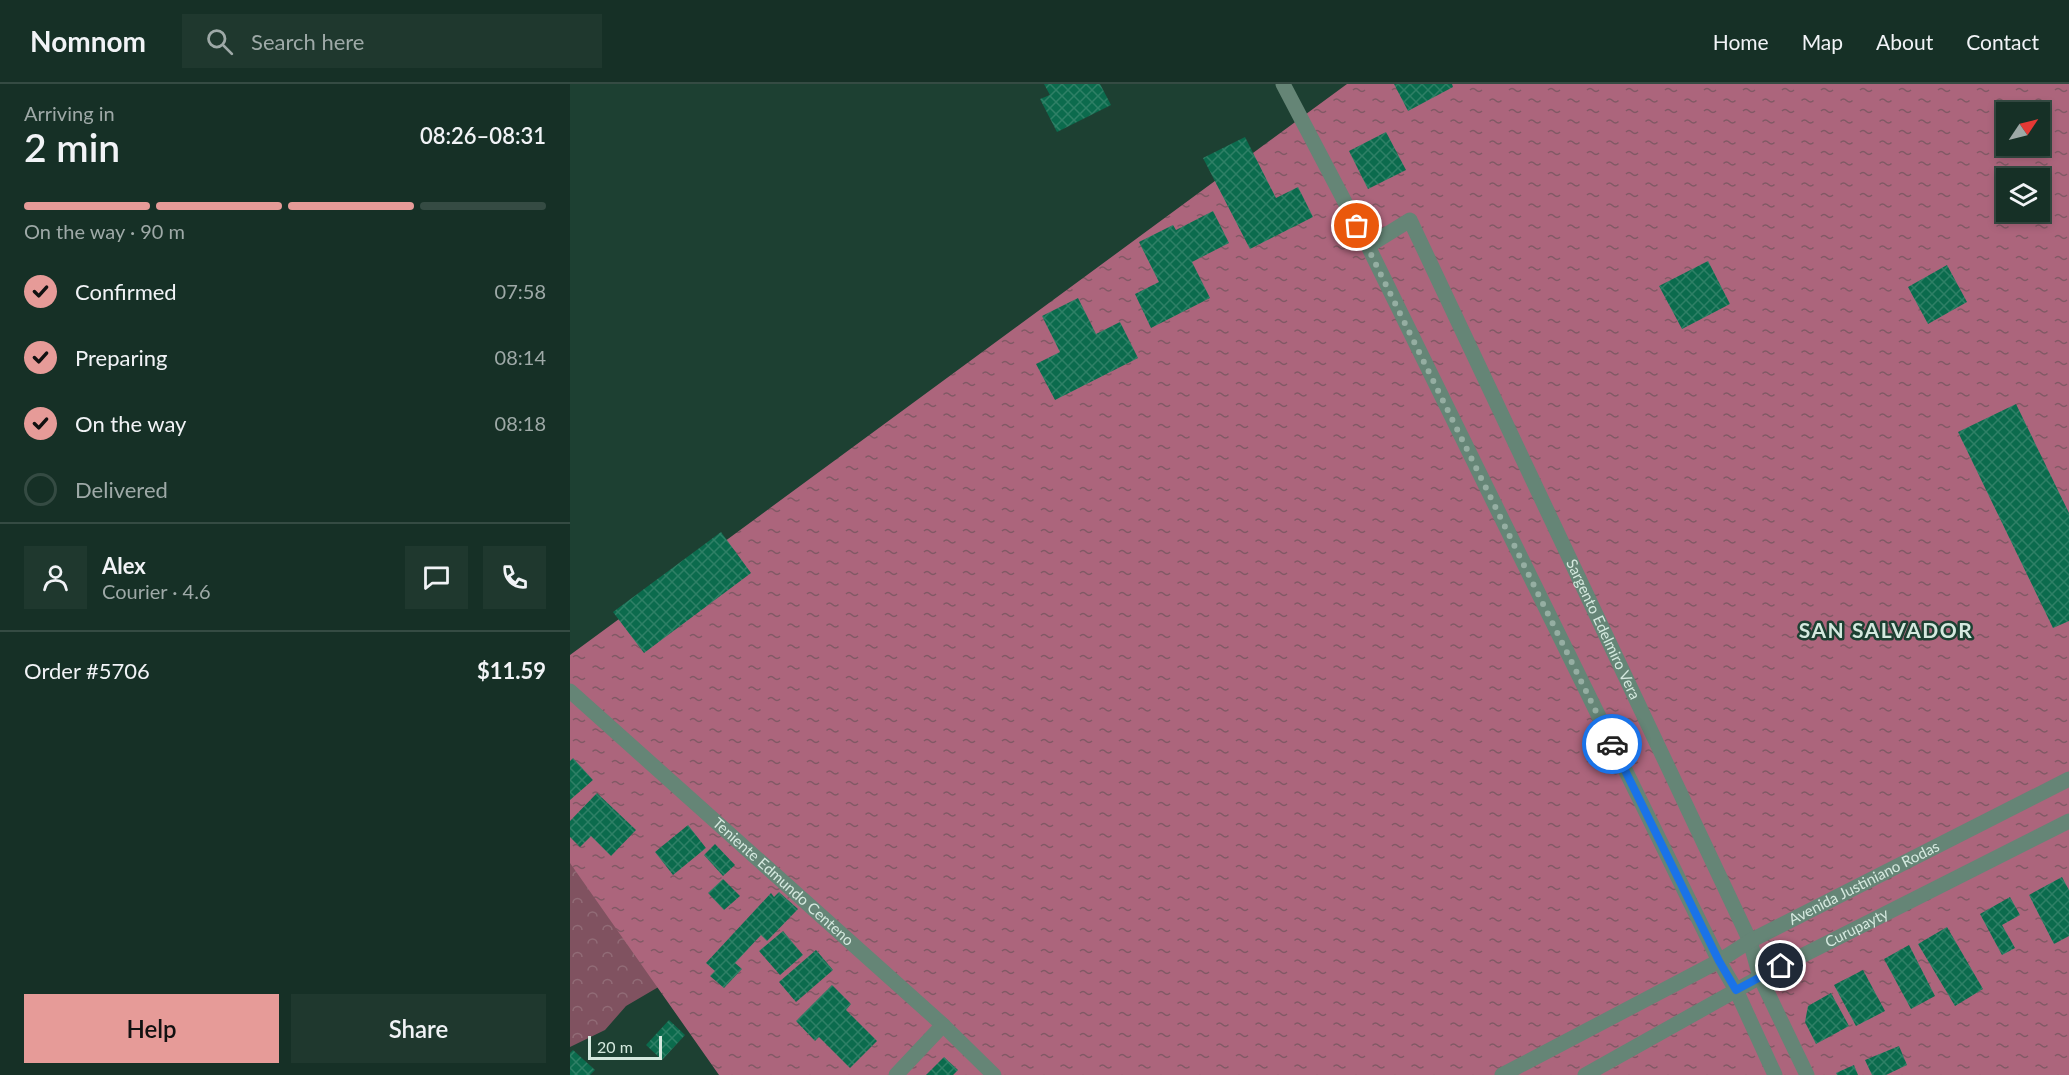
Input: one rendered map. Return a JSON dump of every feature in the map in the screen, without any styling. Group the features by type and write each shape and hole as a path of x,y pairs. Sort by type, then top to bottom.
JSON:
{"street":[{"path":"1283,84 1368,246 1719,961 1736,990 1775,1075"},
{"name":"Sargento Edelmiro Vera","path":"1368,246 1410,220 1750,941 1760,977 1807,1075"},
{"name":"Teniente Edmundo Centeno","path":"570,691 943,1025 994,1075"},
{"name":"Avenida Justiniano Rodas","path":"1502,1075 1719,961 1750,941 2069,779"},
{"name":"Curupayty","path":"1585,1075 1760,977 2069,821"},
{"path":"896,1075 943,1025"}],"green space":[{"path":"570,856 684,972 626,1006 605,1030 570,1047"}],"water":[{"path":"1347,84 2069,84 2069,1075 719,1075 570,863 570,655"}],"building":[{"path":"1044,84 1100,84 1111,105 1057,132 1040,99 1050,95"},
{"path":"1394,84 1452,84 1453,87 1408,111"},
{"path":"1386,132 1406,170 1368,189 1349,151"},
{"path":"1245,137 1276,198 1298,187 1313,217 1250,249 1203,158"},
{"path":"1213,211 1229,243 1192,262 1210,298 1151,328 1135,294 1159,282 1139,242 1173,225 1176,230"},
{"path":"1708,261 1730,304 1682,329 1659,286"},
{"path":"1947,265 1967,302 1928,324 1908,287"},
{"path":"1078,298 1096,334 1120,322 1138,358 1055,400 1036,364 1060,352 1042,316"},
{"path":"2016,404 2069,513 2069,621 2053,628 1958,432"},
{"path":"721,532 751,573 644,653 613,612"},
{"path":"573,758 593,780 570,800 570,761"},
{"path":"597,793 636,830 611,856 591,836 580,847 570,837 570,821"},
{"path":"688,825 706,848 673,875 655,852"},
{"path":"715,844 735,865 723,876 704,855"},
{"path":"2062,877 2069,890 2069,936 2054,944 2029,895"},
{"path":"723,879 740,896 724,910 708,893"},
{"path":"779,892 798,909 767,941 761,935 735,963 742,969 724,988 710,976 715,971 706,963 771,893 774,897"},
{"path":"2010,897 2020,915 2002,925 2015,948 2002,955 1980,914"},
{"path":"1947,927 1983,989 1955,1006 1918,944"},
{"path":"783,931 803,955 780,975 759,951"},
{"path":"1909,945 1935,996 1911,1009 1884,959"},
{"path":"816,950 833,970 796,1002 779,982"},
{"path":"1863,970 1885,1011 1856,1026 1834,985"},
{"path":"832,985 851,1004 846,1010 877,1041 850,1068 819,1037 815,1041 796,1021"},
{"path":"1831,993 1849,1026 1816,1044 1805,1022 1808,1006"},
{"path":"669,1020 685,1035 662,1060 646,1045"},
{"path":"1899,1046 1907,1065 1886,1075 1872,1075 1865,1060"},
{"path":"573,1050 595,1070 590,1075 570,1075 570,1053"},
{"path":"944,1057 958,1070 953,1075 926,1075"},
{"path":"1854,1065 1858,1075 1837,1075 1836,1073"}],"way so far":[{"path":"1357,226 1612,744"}],"district":[{"name":"SAN SALVADOR","path":"1886,631"}],"route":[{"path":"1612,744 1719,961 1736,990 1781,966"}]}
